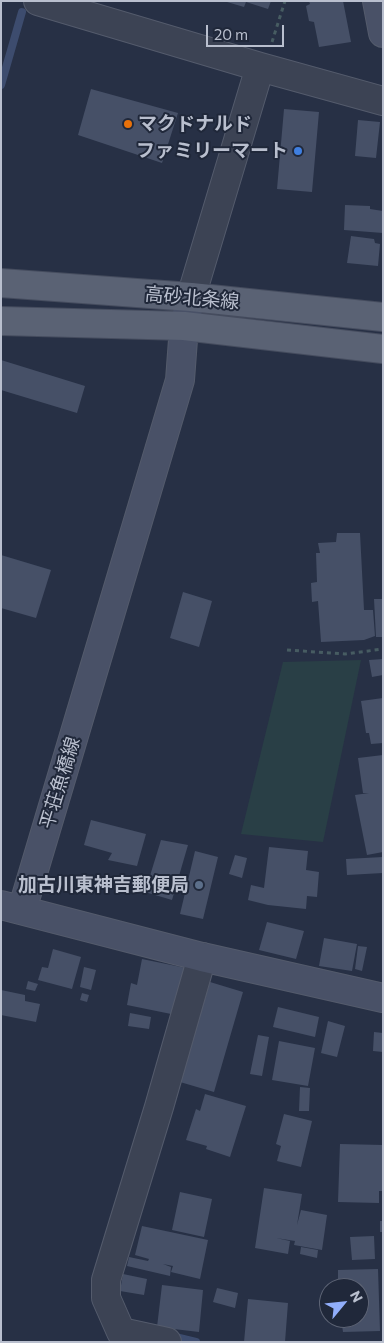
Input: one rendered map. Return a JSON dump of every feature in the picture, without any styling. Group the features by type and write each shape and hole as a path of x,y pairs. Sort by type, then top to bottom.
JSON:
{"main road":[{"path":"377,1 383,32"},
{"name":"高砂北条線","path":"1,283 191,297 383,317"},
{"name":"平荘魚橋線","path":"191,297 184,326 180,380 12,907 202,957 383,998"},
{"name":"高砂北条線","path":"1,321 184,326 383,349"}],"street":[{"path":"38,1 260,67 383,101"},
{"path":"191,297 260,67"},
{"path":"167,1342 121,1332 106,1298 106,1280 159,1107 202,957"}],"path":[{"path":"260,67 274,38 285,1"},
{"path":"287,650 345,654 383,649"}],"shaded area":[{"path":"361,660 323,842 241,834 283,662"}],"building":[{"path":"271,1 268,9 246,2 244,7 227,2"},
{"path":"309,1 343,1 351,42 319,47 314,22 309,21 306,6 310,4"},
{"name":"マクドナルド","path":"91,89 178,113 162,163 78,135"},
{"name":"ファミリーマート","path":"284,109 319,112 312,192 277,189"},
{"path":"358,120 380,122 376,158 355,156"},
{"path":"345,205 370,206 370,209 383,211 383,233 344,230"},
{"path":"351,236 374,239 375,243 380,244 378,266 347,263"},
{"path":"1,360 85,386 77,413 1,390"},
{"path":"337,533 360,533 364,610 373,610 375,636 364,640 321,642 318,601 312,602 311,583 317,582 316,553 320,553 318,543 336,542"},
{"path":"1,555 51,570 36,618 1,608"},
{"path":"183,592 212,601 199,647 170,638"},
{"path":"374,599 383,599 383,637 376,637"},
{"path":"383,659 383,675 372,677 369,660"},
{"path":"383,698 383,743 371,744 369,733 366,733 361,701"},
{"path":"383,755 383,852 367,855 355,795 369,793 363,793 358,758"},
{"path":"91,820 146,834 137,866 108,860 112,853 84,845"},
{"path":"161,840 188,845 172,900 145,892"},
{"path":"269,847 308,851 306,870 319,872 317,897 307,896 306,909 268,905 248,900 251,885 264,888"},
{"path":"195,851 218,857 203,919 180,914"},
{"path":"235,855 247,858 242,878 229,874"},
{"path":"383,857 383,873 347,875 346,859"},
{"path":"267,922 304,931 296,959 259,950"},
{"path":"324,938 357,944 352,971 319,966"},
{"path":"358,946 367,947 362,971 355,969"},
{"path":"53,949 81,957 72,989 38,980 42,967 48,968"},
{"path":"142,959 186,968 176,1015 127,1005 131,983 137,985"},
{"path":"84,967 96,970 91,990 80,987"},
{"path":"28,981 38,984 35,991 26,989"},
{"path":"210,982 243,992 214,1092 180,1082"},
{"path":"1,990 25,995 25,1001 40,1004 36,1022 1,1015"},
{"path":"82,993 89,995 87,1002 80,1000"},
{"path":"278,1007 319,1017 315,1037 273,1027"},
{"path":"130,1013 151,1017 149,1029 128,1026"},
{"path":"328,1021 345,1026 337,1057 321,1053"},
{"path":"374,1032 383,1033 383,1052 373,1051"},
{"path":"258,1035 269,1037 262,1076 250,1074"},
{"path":"279,1041 315,1048 308,1086 272,1080"},
{"path":"300,1087 310,1088 309,1111 299,1111"},
{"path":"205,1094 246,1106 230,1157 206,1149 207,1146 186,1140 196,1109 200,1111"},
{"path":"284,1114 312,1121 301,1167 277,1161 281,1146 276,1144"},
{"path":"340,1144 383,1145 383,1191 379,1191 379,1203 338,1202"},
{"path":"264,1188 302,1194 297,1225 301,1210 327,1215 322,1250 294,1245 295,1241 276,1238 290,1241 288,1254 255,1248"},
{"path":"180,1192 212,1199 204,1237 172,1230"},
{"path":"380,1221 383,1221 383,1232 380,1232"},
{"path":"142,1226 208,1240 200,1279 171,1272 173,1266 163,1264 171,1267 170,1276 127,1266 129,1257 148,1261 149,1259 135,1255"},
{"path":"374,1236 375,1259 352,1260 350,1237"},
{"path":"301,1247 318,1250 317,1258 300,1254"},
{"path":"378,1269 380,1331 343,1332 342,1328 369,1328 369,1278 338,1278 338,1270"},
{"path":"123,1274 147,1279 144,1295 120,1291"},
{"path":"162,1285 203,1290 199,1332 157,1327"},
{"path":"217,1288 238,1293 235,1308 213,1302"},
{"path":"248,1299 288,1303 285,1342 244,1342"}],"waterway":[{"path":"1,85 22,12"},
{"path":"171,1336 196,1342"}],"place":[{"name":"マクドナルド","path":"128,124"},
{"name":"ファミリーマート","path":"298,151"},
{"name":"加古川東神吉郵便局","path":"199,885"}]}
